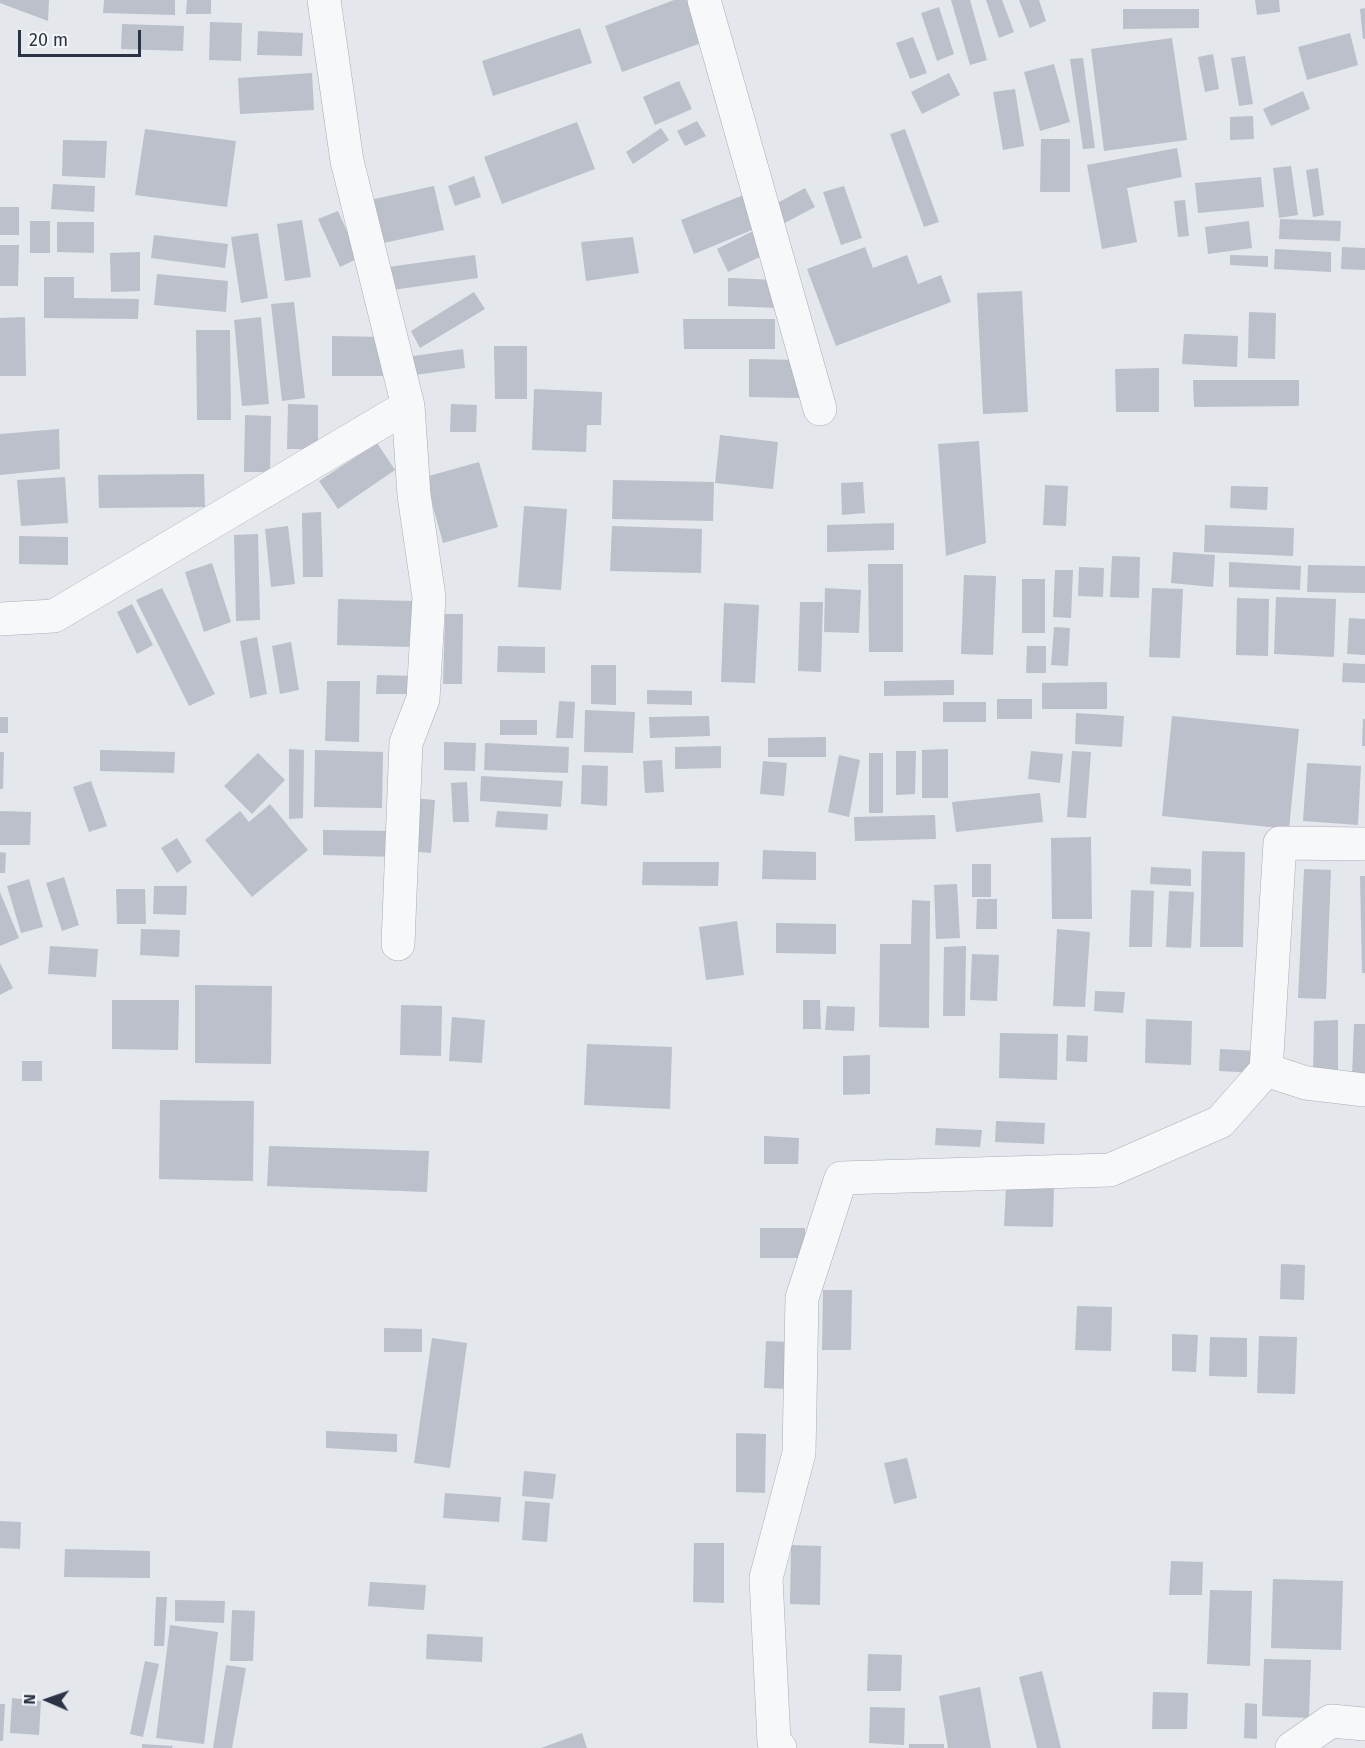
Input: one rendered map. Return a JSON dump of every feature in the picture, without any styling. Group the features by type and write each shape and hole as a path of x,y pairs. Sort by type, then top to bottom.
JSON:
{"street":[{"path":"324,0 347,160 408,406 414,495 429,597 423,699 406,742 398,944"},
{"path":"704,0 820,409"},
{"path":"0,619 54,616 408,406"},
{"path":"780,1748 774,1742 766,1578 799,1453 802,1298 841,1178 1110,1170 1220,1122 1266,1070 1280,843 1365,844"},
{"path":"1266,1070 1306,1083 1365,1090"},
{"path":"1292,1748 1331,1721 1365,1724"}],"building":[{"path":"0,0 49,0 48,21 0,3"},
{"path":"104,0 175,0 175,15 103,13"},
{"path":"187,0 211,0 211,14 186,14"},
{"path":"674,0 701,0 715,38 622,72 605,26"},
{"path":"951,0 970,0 987,60 970,65"},
{"path":"986,0 1002,0 1014,32 999,38"},
{"path":"1019,0 1039,0 1046,21 1030,28"},
{"path":"1255,0 1279,0 1280,12 1257,15"},
{"path":"939,7 954,54 937,61 921,13"},
{"path":"1365,8 1365,39 1363,39 1360,9"},
{"path":"1123,9 1199,9 1199,28 1123,29"},
{"path":"210,22 242,23 241,61 209,60"},
{"path":"122,24 184,26 183,51 121,49"},
{"path":"580,28 592,63 493,96 482,61"},
{"path":"258,31 303,33 302,56 257,55"},
{"path":"1350,33 1358,65 1307,80 1298,47"},
{"path":"913,37 927,73 910,79 896,43"},
{"path":"1172,38 1187,140 1104,151 1091,49"},
{"path":"1213,54 1219,89 1205,92 1198,57"},
{"path":"1245,56 1253,104 1239,106 1231,58"},
{"path":"1083,58 1095,148 1083,149 1070,59"},
{"path":"1054,64 1070,122 1040,131 1024,72"},
{"path":"312,73 314,110 240,114 238,78"},
{"path":"949,73 960,95 922,114 911,92"},
{"path":"679,81 692,109 655,125 643,97"},
{"path":"1015,89 1024,146 1003,150 993,92"},
{"path":"1303,91 1310,109 1271,126 1263,109"},
{"path":"1253,116 1254,139 1230,140 1230,117"},
{"path":"697,121 706,136 685,146 677,131"},
{"path":"577,122 595,169 502,204 484,157"},
{"path":"661,128 669,140 633,164 626,152"},
{"path":"145,129 236,141 227,207 135,195"},
{"path":"905,129 939,222 924,227 890,134"},
{"path":"1041,139 1070,139 1070,192 1040,192"},
{"path":"63,140 107,141 105,178 62,176"},
{"path":"1177,148 1182,177 1127,188 1137,242 1102,249 1087,165"},
{"path":"1291,166 1298,215 1279,218 1273,168"},
{"path":"1318,168 1324,215 1313,217 1306,170"},
{"path":"474,176 481,197 455,206 448,186"},
{"path":"1261,177 1264,207 1198,213 1195,183"},
{"path":"53,184 95,186 94,212 51,209"},
{"path":"434,186 444,230 379,244 370,200"},
{"path":"844,186 862,238 841,245 823,192"},
{"path":"805,188 815,207 781,225 770,207"},
{"path":"746,194 759,227 694,254 681,220"},
{"path":"1185,200 1189,236 1178,237 1174,201"},
{"path":"0,207 19,207 19,235 0,235"},
{"path":"338,211 359,258 340,267 318,219"},
{"path":"1280,219 1341,221 1340,241 1279,239"},
{"path":"302,220 311,277 285,281 277,224"},
{"path":"30,221 50,221 50,253 30,253"},
{"path":"1249,221 1252,248 1208,254 1205,227"},
{"path":"57,222 94,222 94,253 57,252"},
{"path":"755,230 766,254 728,272 717,249"},
{"path":"258,233 268,298 241,303 231,237"},
{"path":"154,235 228,244 225,268 151,258"},
{"path":"633,237 639,273 586,281 581,242"},
{"path":"0,245 19,245 18,286 0,286"},
{"path":"865,247 873,268 907,255 918,284 941,275 951,302 836,346 807,269"},
{"path":"1342,247 1365,248 1365,270 1341,269"},
{"path":"1275,249 1331,252 1331,272 1274,269"},
{"path":"140,252 140,291 111,292 110,253"},
{"path":"475,255 478,278 392,290 388,267"},
{"path":"1230,255 1268,256 1268,267 1230,265"},
{"path":"157,274 228,281 226,312 154,305"},
{"path":"44,277 74,277 74,298 139,299 138,319 44,318"},
{"path":"728,278 779,280 778,308 728,306"},
{"path":"1022,291 1028,412 983,414 977,293"},
{"path":"474,292 485,309 420,348 411,331"},
{"path":"294,302 305,398 282,401 271,304"},
{"path":"1249,312 1276,313 1275,359 1248,358"},
{"path":"25,317 26,376 0,376 0,318"},
{"path":"261,317 269,404 242,406 234,320"},
{"path":"683,319 775,319 775,349 684,349"},
{"path":"196,330 230,330 231,420 197,420"},
{"path":"1184,334 1238,336 1237,367 1182,364"},
{"path":"332,336 385,337 385,376 332,376"},
{"path":"494,346 527,346 527,399 495,399"},
{"path":"463,349 465,368 415,375 413,356"},
{"path":"749,359 800,360 800,398 749,397"},
{"path":"1159,368 1159,412 1116,412 1115,369"},
{"path":"1193,380 1299,380 1299,406 1194,407"},
{"path":"534,389 602,392 601,425 587,425 586,452 532,450"},
{"path":"288,404 318,405 318,449 287,449"},
{"path":"451,404 477,405 476,432 450,432"},
{"path":"245,415 271,416 270,472 244,472"},
{"path":"59,429 60,469 0,475 0,434"},
{"path":"720,435 778,442 773,489 715,483"},
{"path":"979,441 986,543 946,556 938,444"},
{"path":"377,443 395,470 338,509 319,481"},
{"path":"479,462 498,527 443,543 425,477"},
{"path":"204,474 205,507 99,508 98,475"},
{"path":"65,477 68,523 21,526 17,480"},
{"path":"613,480 714,482 713,521 612,519"},
{"path":"863,482 865,513 842,515 841,483"},
{"path":"1045,485 1068,486 1066,526 1043,525"},
{"path":"1231,486 1268,487 1267,510 1230,508"},
{"path":"524,506 567,509 561,590 518,587"},
{"path":"321,512 323,577 303,577 302,513"},
{"path":"894,523 894,550 827,552 827,525"},
{"path":"1205,525 1294,528 1293,556 1204,552"},
{"path":"288,526 295,584 271,587 265,529"},
{"path":"612,526 702,529 701,573 610,571"},
{"path":"258,534 260,620 236,621 234,535"},
{"path":"19,536 68,537 68,565 19,564"},
{"path":"1173,552 1215,555 1213,587 1171,583"},
{"path":"1112,556 1140,557 1139,598 1110,597"},
{"path":"1229,562 1301,566 1300,590 1229,587"},
{"path":"212,563 231,622 204,632 185,572"},
{"path":"868,564 903,564 903,652 869,652"},
{"path":"1308,565 1365,566 1365,593 1307,592"},
{"path":"1079,567 1104,568 1103,597 1078,596"},
{"path":"1055,570 1073,570 1071,618 1053,617"},
{"path":"964,575 996,576 993,655 961,654"},
{"path":"1022,579 1045,579 1045,633 1022,633"},
{"path":"162,588 215,694 189,706 136,600"},
{"path":"825,588 861,590 859,633 824,632"},
{"path":"1152,588 1183,589 1180,658 1149,657"},
{"path":"1276,597 1336,599 1334,657 1274,654"},
{"path":"1237,598 1269,599 1268,656 1236,655"},
{"path":"338,599 413,601 411,647 337,645"},
{"path":"800,602 823,602 821,672 798,671"},
{"path":"724,603 759,605 755,683 721,682"},
{"path":"132,604 153,645 137,654 117,612"},
{"path":"445,614 463,614 462,684 443,684"},
{"path":"1349,618 1365,619 1365,655 1347,654"},
{"path":"1054,627 1070,628 1068,666 1051,665"},
{"path":"257,637 267,694 250,698 240,641"},
{"path":"291,642 299,690 280,694 272,646"},
{"path":"498,646 545,647 545,673 497,672"},
{"path":"1027,646 1046,646 1046,673 1026,673"},
{"path":"1343,663 1365,664 1365,683 1342,682"},
{"path":"591,665 616,665 616,705 591,704"},
{"path":"377,675 416,676 416,694 376,694"},
{"path":"954,680 954,695 884,696 884,681"},
{"path":"327,681 360,681 359,742 325,741"},
{"path":"1107,682 1107,709 1042,709 1042,683"},
{"path":"647,690 692,691 692,705 647,704"},
{"path":"997,699 1032,699 1032,719 997,719"},
{"path":"559,701 575,702 573,738 556,738"},
{"path":"943,702 986,702 986,722 943,722"},
{"path":"585,710 635,712 633,753 584,752"},
{"path":"1076,713 1124,716 1122,747 1075,744"},
{"path":"709,716 710,736 650,738 649,717"},
{"path":"1172,716 1299,729 1289,829 1162,816"},
{"path":"0,717 8,717 8,733 0,733"},
{"path":"1363,719 1365,719 1365,746 1362,746"},
{"path":"500,720 537,720 537,735 500,735"},
{"path":"826,737 826,757 768,757 768,738"},
{"path":"444,742 476,743 475,771 444,770"},
{"path":"485,743 569,747 568,773 484,770"},
{"path":"721,746 721,768 675,769 675,747"},
{"path":"289,749 304,750 303,818 289,819"},
{"path":"948,749 948,798 922,798 922,750"},
{"path":"100,750 175,752 174,773 100,771"},
{"path":"315,750 383,752 382,808 314,807"},
{"path":"896,751 916,751 915,794 896,795"},
{"path":"1031,751 1063,754 1060,783 1028,779"},
{"path":"1072,751 1091,752 1086,818 1067,817"},
{"path":"0,752 4,752 3,789 0,789"},
{"path":"258,753 285,780 252,814 224,786"},
{"path":"869,753 883,753 883,813 869,813"},
{"path":"839,755 860,760 849,817 828,812"},
{"path":"662,760 664,792 645,793 643,761"},
{"path":"763,761 787,763 784,796 760,794"},
{"path":"1307,763 1361,766 1358,825 1303,821"},
{"path":"582,765 608,766 607,806 581,804"},
{"path":"481,776 563,781 561,807 480,801"},
{"path":"91,781 107,826 89,832 73,787"},
{"path":"467,782 469,822 453,822 451,783"},
{"path":"1040,793 1043,822 956,832 952,802"},
{"path":"413,798 435,800 431,853 409,851"},
{"path":"270,804 308,850 252,897 205,840 240,811 249,822"},
{"path":"0,811 31,812 30,845 0,845"},
{"path":"497,811 548,814 547,830 495,827"},
{"path":"935,815 936,839 855,841 854,817"},
{"path":"323,830 395,831 395,857 323,855"},
{"path":"1091,837 1092,919 1052,919 1051,838"},
{"path":"177,838 192,862 177,873 161,848"},
{"path":"763,850 816,852 816,880 762,879"},
{"path":"1202,851 1245,852 1243,947 1200,947"},
{"path":"0,852 6,853 5,873 0,873"},
{"path":"643,862 719,862 718,886 642,885"},
{"path":"972,864 991,864 991,897 972,897"},
{"path":"1151,867 1191,869 1191,886 1150,884"},
{"path":"1304,869 1331,870 1326,999 1298,998"},
{"path":"1360,876 1365,876 1365,973 1362,973"},
{"path":"64,877 79,925 62,931 46,883"},
{"path":"29,879 43,927 21,933 7,886"},
{"path":"957,884 960,938 936,939 934,885"},
{"path":"154,886 187,886 186,915 153,914"},
{"path":"116,889 145,889 146,924 117,924"},
{"path":"1131,890 1154,891 1152,947 1129,947"},
{"path":"1169,891 1194,892 1191,948 1166,947"},
{"path":"0,892 19,938 0,946"},
{"path":"977,899 997,899 997,929 976,929"},
{"path":"912,900 930,901 929,1028 879,1027 880,944 911,944"},
{"path":"737,921 744,975 706,980 699,927"},
{"path":"776,923 836,924 836,954 776,953"},
{"path":"141,929 180,930 179,957 140,955"},
{"path":"1057,929 1090,932 1085,1007 1053,1006"},
{"path":"50,946 98,949 96,977 48,974"},
{"path":"966,946 965,1016 943,1016 944,947"},
{"path":"972,954 999,955 997,1001 970,1000"},
{"path":"0,963 13,988 0,995"},
{"path":"195,985 272,986 271,1064 195,1063"},
{"path":"1095,991 1125,992 1123,1013 1094,1011"},
{"path":"112,1000 179,1000 178,1050 112,1049"},
{"path":"803,1000 820,1000 821,1029 803,1029"},
{"path":"401,1005 442,1006 441,1056 400,1055"},
{"path":"827,1006 855,1007 854,1031 825,1030"},
{"path":"452,1017 485,1020 482,1063 449,1061"},
{"path":"1146,1019 1192,1021 1191,1065 1145,1063"},
{"path":"1338,1020 1338,1080 1313,1080 1314,1021"},
{"path":"1354,1024 1365,1024 1365,1077 1352,1077"},
{"path":"1000,1033 1058,1034 1057,1080 999,1078"},
{"path":"1067,1035 1088,1036 1087,1062 1066,1061"},
{"path":"587,1044 672,1047 670,1109 584,1105"},
{"path":"1220,1049 1258,1051 1257,1073 1219,1071"},
{"path":"870,1055 870,1094 843,1095 843,1056"},
{"path":"22,1061 42,1061 42,1081 22,1081"},
{"path":"160,1100 254,1101 253,1181 159,1179"},
{"path":"996,1121 1045,1123 1044,1144 995,1142"},
{"path":"936,1128 982,1130 980,1147 935,1145"},
{"path":"764,1136 799,1138 798,1164 764,1164"},
{"path":"269,1146 429,1151 427,1192 267,1186"},
{"path":"1006,1186 1054,1187 1053,1227 1004,1226"},
{"path":"760,1228 805,1228 805,1258 760,1258"},
{"path":"1281,1264 1305,1265 1304,1300 1280,1299"},
{"path":"823,1290 852,1290 851,1350 822,1350"},
{"path":"1077,1306 1112,1307 1111,1351 1075,1350"},
{"path":"384,1328 422,1329 422,1352 384,1352"},
{"path":"1172,1334 1198,1335 1196,1372 1172,1371"},
{"path":"1259,1336 1297,1337 1295,1394 1257,1393"},
{"path":"1210,1337 1247,1338 1247,1377 1209,1376"},
{"path":"432,1338 467,1343 450,1468 414,1463"},
{"path":"766,1341 789,1342 788,1389 764,1388"},
{"path":"326,1431 397,1434 397,1452 326,1448"},
{"path":"736,1433 766,1434 765,1493 736,1492"},
{"path":"907,1458 917,1498 894,1504 884,1463"},
{"path":"524,1471 556,1474 553,1499 522,1496"},
{"path":"445,1493 501,1497 499,1522 443,1518"},
{"path":"525,1501 550,1503 547,1542 522,1540"},
{"path":"0,1521 21,1522 20,1549 0,1548"},
{"path":"694,1543 724,1543 724,1603 693,1602"},
{"path":"791,1545 821,1546 820,1605 790,1604"},
{"path":"65,1549 150,1551 150,1578 64,1577"},
{"path":"1171,1561 1203,1562 1202,1595 1169,1595"},
{"path":"1273,1579 1343,1581 1341,1650 1271,1648"},
{"path":"370,1582 426,1585 424,1610 368,1606"},
{"path":"1210,1590 1252,1591 1250,1666 1207,1664"},
{"path":"156,1597 167,1597 164,1646 154,1646"},
{"path":"175,1600 225,1601 224,1623 175,1621"},
{"path":"232,1610 255,1611 253,1661 230,1661"},
{"path":"170,1625 218,1632 204,1744 156,1738"},
{"path":"427,1634 483,1637 482,1662 426,1659"},
{"path":"868,1654 902,1655 901,1691 867,1691"},
{"path":"1264,1659 1311,1660 1309,1718 1262,1716"},
{"path":"145,1661 159,1664 143,1737 130,1734"},
{"path":"226,1665 246,1668 232,1748 213,1748"},
{"path":"1042,1671 1061,1748 1037,1748 1019,1677"},
{"path":"980,1687 991,1748 948,1748 939,1696"},
{"path":"1153,1692 1188,1693 1187,1729 1152,1729"},
{"path":"12,1698 41,1701 39,1735 10,1733"},
{"path":"1245,1703 1257,1704 1257,1739 1244,1738"},
{"path":"0,1704 5,1704 3,1741 0,1741"},
{"path":"870,1707 905,1708 904,1745 869,1743"},
{"path":"582,1733 587,1748 541,1748"},
{"path":"142,1744 173,1746 172,1748 142,1748"},
{"path":"909,1744 944,1744 944,1748 909,1748"}]}
